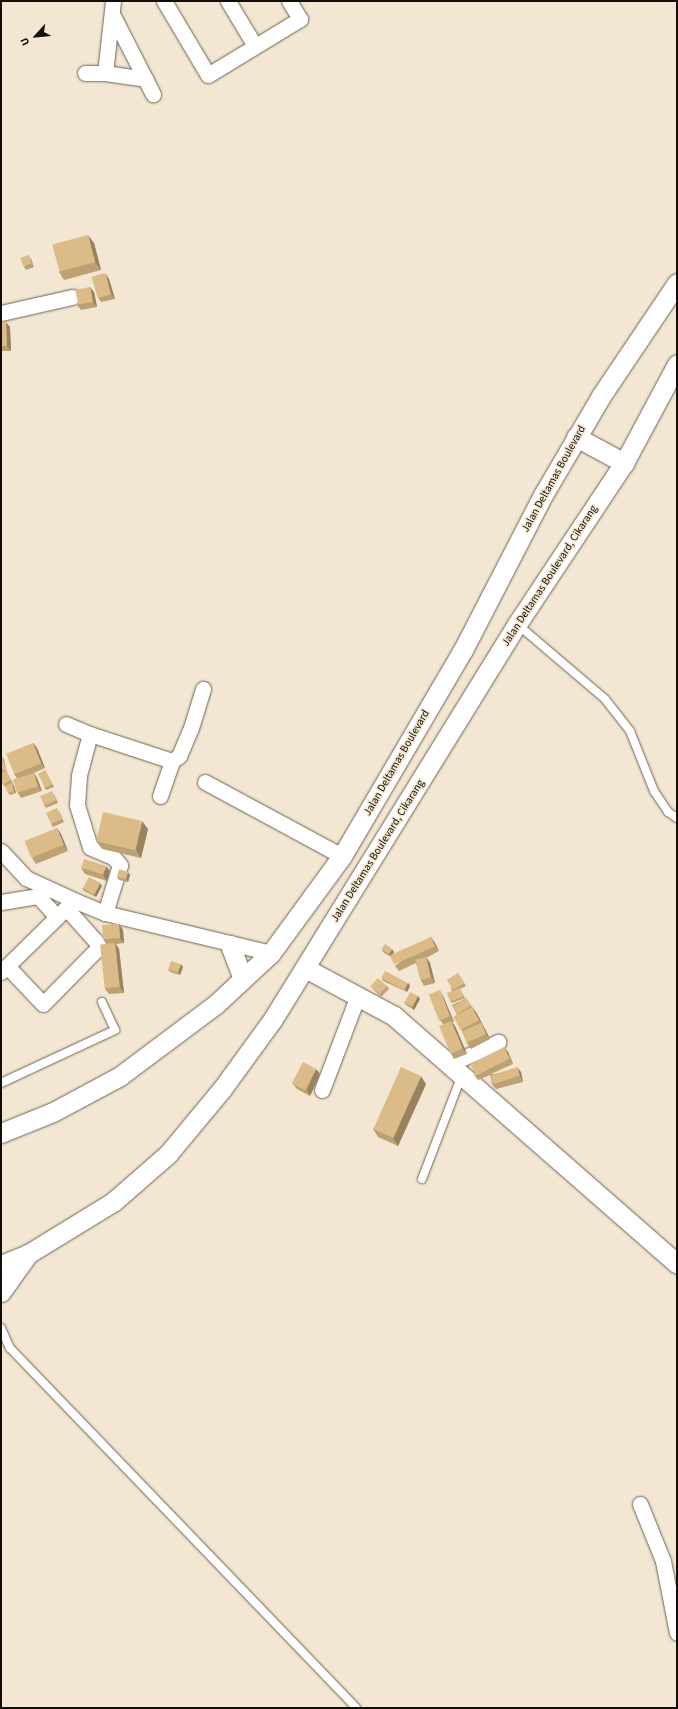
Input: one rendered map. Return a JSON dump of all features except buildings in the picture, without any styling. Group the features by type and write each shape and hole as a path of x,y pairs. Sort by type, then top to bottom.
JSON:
{"street":[{"path":"164,1 208,75 300,18 289,1"},
{"path":"228,1 255,46"},
{"path":"105,73 113,8"},
{"path":"113,8 153,94"},
{"path":"85,73 105,73 146,79"},
{"name":"Jalan Deltamas Boulevard","path":"1,1133 53,1112 120,1076 179,1035 271,953 342,856 463,650 576,437 677,283"},
{"path":"1,313 72,297"},
{"name":"Jalan Deltamas Boulevard, Cikarang","path":"1,1266 28,1254 113,1202 168,1154 269,1025 517,624 624,463 677,364"},
{"path":"576,437 624,463"},
{"path":"160,796 172,761 179,756 191,728 203,689"},
{"path":"66,724 90,734 172,761"},
{"path":"90,734 78,775 77,805 90,847 113,857 120,865 105,913"},
{"path":"205,782 342,856"},
{"path":"1,851 26,878 44,888 105,913 230,945 271,953"},
{"path":"1,902 38,896 57,917"},
{"path":"66,908 98,940 98,952 43,1004 4,969 57,917 66,908"},
{"path":"230,945 243,979"},
{"path":"305,968 358,995 394,1016 458,1068 677,1264"},
{"path":"322,1090 358,995"},
{"path":"458,1068 498,1042"},
{"path":"1,1292 28,1254"},
{"path":"640,1504 663,1561 677,1633"}],"lane":[{"path":"517,624 605,699 630,731 654,791 668,812 677,818"},
{"path":"1,1083 115,1030 102,1002"},
{"path":"422,1179 458,1068"},
{"path":"1,1328 10,1348 356,1708"}]}
